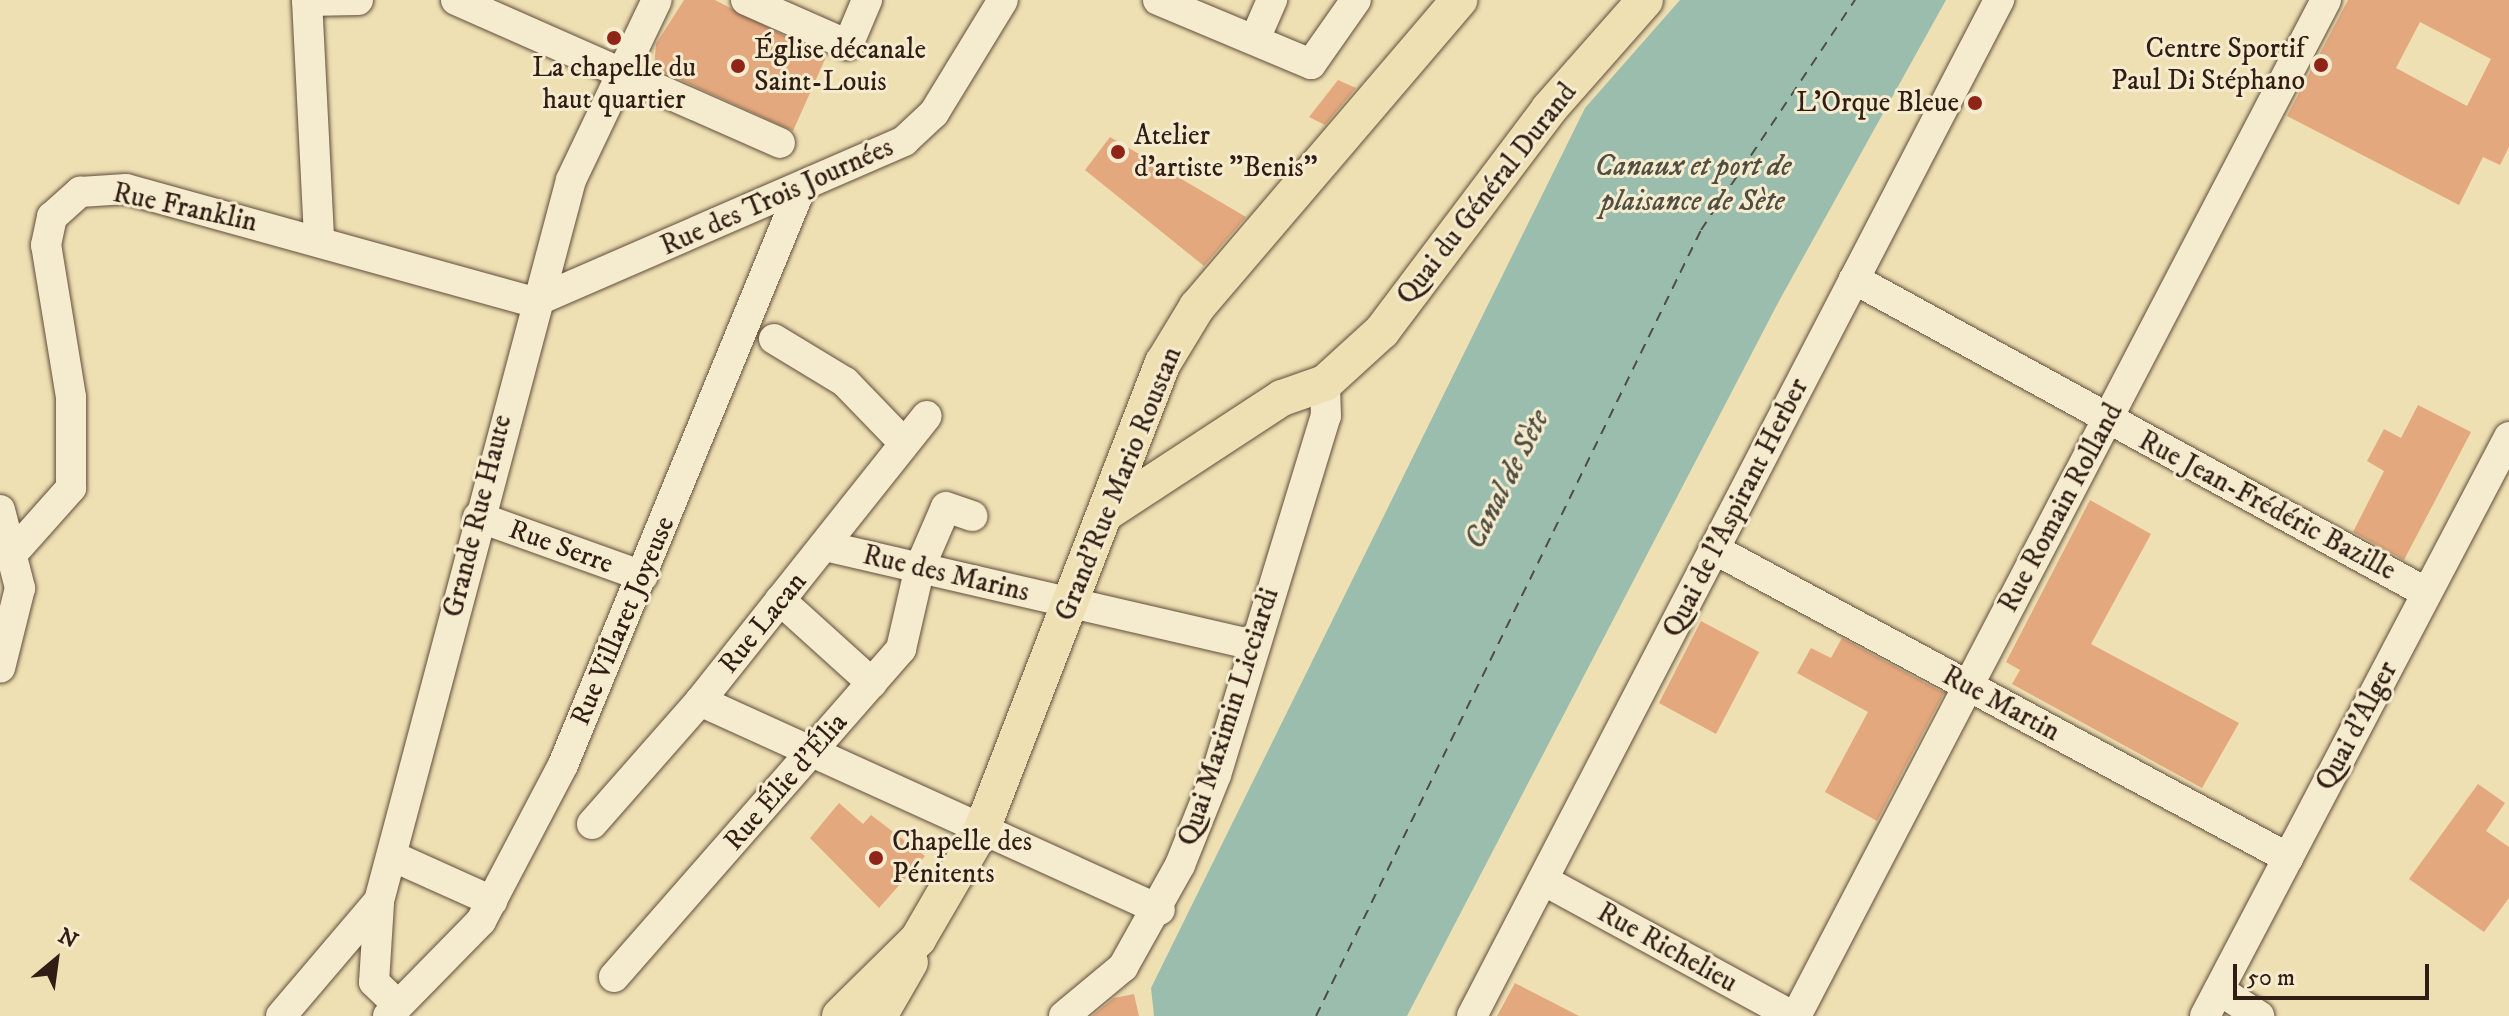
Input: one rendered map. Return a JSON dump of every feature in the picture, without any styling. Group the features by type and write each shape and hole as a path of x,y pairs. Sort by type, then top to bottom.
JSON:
{"main road":[{"name":"Grand'Rue Mario Roustan","path":"840,1016 878,1002 982,829 1106,513 1137,474 1163,363 1197,307 1459,0"},
{"name":"Quai du Général Durand","path":"1324,391 1382,331 1549,109 1645,0"},
{"path":"1137,474 1282,398 1324,391"}],"street":[{"path":"319,240 307,1 358,0"},
{"path":"456,0 780,143"},
{"name":"Grande Rue Haute","path":"281,1016 379,901 534,302 571,180 625,74 657,0"},
{"path":"746,0 848,45 867,0"},
{"name":"Rue des Trois Journées","path":"534,302 800,190 916,132 1003,0"},
{"path":"1158,0 1311,64 1356,0"},
{"path":"1255,39 1272,0"},
{"name":"Quai de l'Aspirant Herber","path":"1472,1016 1999,0"},
{"name":"Rue Romain Rolland","path":"1794,1016 2326,0"},
{"name":"Rue Franklin","path":"14,552 71,488 71,397 46,245 63,202 90,190 126,189 534,302"},
{"name":"Rue Villaret Joyeuse","path":"393,1011 492,901 563,765 800,190"},
{"name":"Rue Jean-Frédéric Bazille","path":"1854,279 2427,593"},
{"path":"774,339 845,382 904,443"},
{"name":"Quai Maximin Licciardi","path":"1064,1016 1123,967 1160,910 1216,775 1326,416 1324,391"},
{"name":"Rue Lacan","path":"592,824 700,701 927,416"},
{"name":"Quai d'Alger","path":"2212,1003 2509,437"},
{"name":"Rue Élie d'Élia","path":"614,977 901,649 920,567 946,507 972,516"},
{"path":"0,510 14,552 19,611 0,668"},
{"name":"Rue Serre","path":"478,517 643,576"},
{"name":"Rue des Marins","path":"825,546 1254,645"},
{"name":"Rue Martin","path":"1714,549 2288,858"},
{"path":"780,600 872,683"},
{"path":"700,701 1160,910"},
{"path":"392,856 492,901"},
{"name":"Rue Richelieu","path":"1543,880 1794,1016"},
{"path":"379,901 374,982 393,1011"},
{"path":"2212,1003 2259,1016"}],"water":[{"name":"Canaux et port de plaisance de Sète","path":"1680,0 1946,0 1779,301 1407,1016 1154,1016 1151,988 1585,108"}],"building":[{"name":"Église décanale Saint-Louis","path":"684,0 715,0 826,57 793,131 654,68 656,44"},
{"path":"2348,0 2509,0 2509,147 2500,165 2483,157 2459,205 2287,116","holes":["2420,22 2491,59 2467,106 2396,68"]},
{"path":"1338,80 1356,88 1325,125 1309,117"},
{"path":"1110,137 1246,217 1204,266 1085,170"},
{"path":"2418,405 2471,432 2404,560 2353,532 2384,471 2367,461 2384,429 2401,438"},
{"path":"2090,500 2151,534 2091,644 2239,723 2202,788 2012,684 2020,670 2006,662"},
{"path":"1701,621 1759,652 1716,734 1659,703"},
{"path":"1842,638 1944,693 1877,821 1825,792 1868,712 1797,673 1811,648 1831,658"},
{"path":"2478,784 2505,803 2486,831 2509,847 2509,898 2484,932 2409,879"},
{"name":"Chapelle des Pénitents","path":"839,803 863,824 871,815 925,856 879,908 810,838"},
{"path":"1515,983 1579,1016 1497,1016"},
{"path":"1134,994 1139,1016 1092,1016 1114,998"}],"ferry route":[{"path":"1316,1016 1701,230 1855,0"}],"place":[{"name":"La chapelle du haut quartier","path":"614,38"},
{"name":"Centre Sportif Paul Di Stéphano","path":"2321,65"},
{"name":"Église décanale Saint-Louis","path":"738,66"},
{"name":"L'Orque Bleue","path":"1975,103"},
{"name":"Atelier d'artiste \"Benis\"","path":"1118,152"},
{"name":"Chapelle des Pénitents","path":"876,858"}],"water label":[{"name":"Canal de Sète","path":"1508,480"}]}
